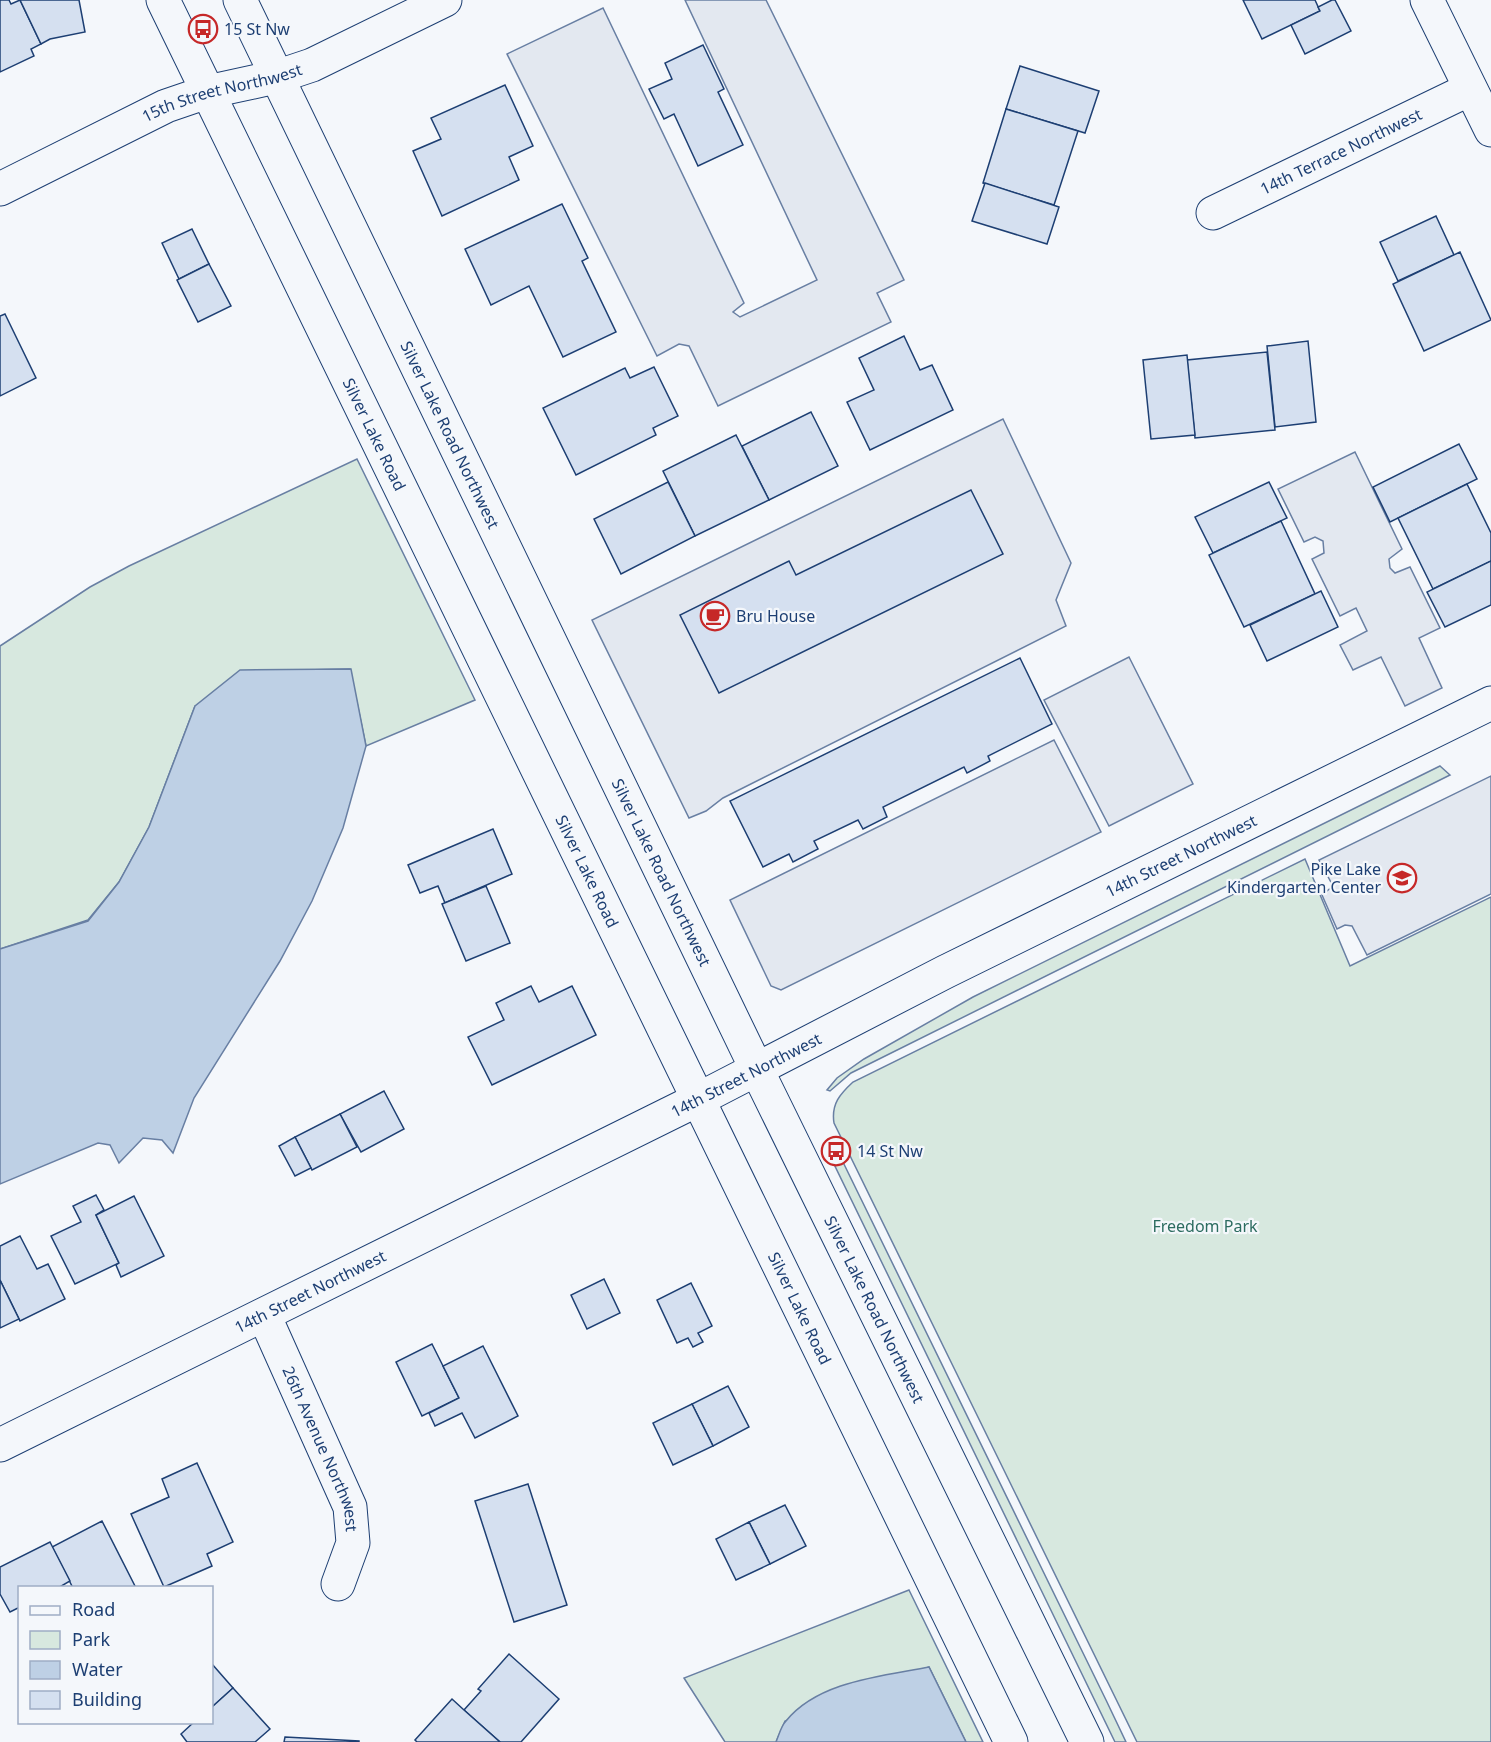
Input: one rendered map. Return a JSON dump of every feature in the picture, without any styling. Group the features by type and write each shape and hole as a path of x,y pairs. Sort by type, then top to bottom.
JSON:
{"main road":[{"name":"Silver Lake Road","path":"163,0 1011,1742"},
{"name":"Silver Lake Road Northwest","path":"240,0 757,1070 1087,1742"},
{"name":"15th Street Northwest","path":"0,189 166,106 207,92 276,77 312,65 445,0"},
{"path":"1427,0 1491,130"},
{"name":"14th Terrace Northwest","path":"1213,213 1470,89"},
{"name":"14th Street Northwest","path":"0,1446 757,1070 945,972 1491,703"},
{"name":"26th Avenue Northwest","path":"264,1315 350,1507 353,1543 338,1584"}],"green space":[{"path":"357,459 475,700 366,746 350,669 303,670 195,706 149,827 119,882 88,920 0,949 0,646 90,587 129,566"},
{"path":"1440,766 1450,775 851,1073 830,1091 827,1090 837,1078 864,1059 973,997"},
{"name":"Freedom Park","path":"1305,859 1350,966 1491,897 1491,1742 1137,1742 834,1123 835,1105 853,1082"},
{"path":"840,1156 1126,1742 1115,1742 832,1160"},
{"path":"909,1590 983,1742 966,1742 929,1667 785,1721 776,1742 725,1742 684,1678"}],"shaded area":[{"path":"685,0 766,0 904,280 877,293 891,322 718,406 689,346 679,344 657,356 507,54 603,8 744,303 733,312 740,317 817,280"},
{"path":"1003,419 1071,563 1056,600 1066,626 723,798 706,811 689,818 592,620"},
{"path":"1355,452 1402,549 1389,559 1390,568 1395,573 1410,567 1440,628 1419,638 1442,688 1405,706 1381,657 1353,670 1340,645 1367,631 1356,608 1340,616 1312,559 1324,553 1323,541 1315,537 1304,542 1278,489"},
{"path":"1129,657 1193,784 1109,826 1044,700"},
{"path":"1054,740 1101,832 781,990 771,986 730,900"},
{"name":"Pike Lake Kindergarten Center","path":"1491,776 1491,894 1367,955 1352,926 1345,925 1337,929 1322,895 1333,886 1319,860"}],"water":[{"path":"351,669 366,746 343,828 312,901 280,961 194,1098 173,1153 162,1140 143,1138 119,1163 110,1145 98,1143 0,1184 0,949 88,921 119,882 149,827 195,706 240,670"},
{"path":"929,1667 966,1742 776,1742 786,1721 815,1697 852,1682"}],"building":[{"path":"0,0 9,0 11,4 20,0 41,44 31,49 34,56 0,72"},
{"path":"20,0 79,0 85,32 50,39 41,44"},
{"path":"1243,0 1315,0 1320,11 1262,39"},
{"path":"1335,0 1351,31 1305,54 1291,25 1320,11 1318,7"},
{"path":"703,45 724,89 718,92 743,145 698,166 674,114 664,119 649,89 672,79 665,63"},
{"path":"1020,66 1099,91 1085,133 1006,109"},
{"path":"505,85 533,146 509,157 519,180 442,216 413,151 441,139 431,118"},
{"path":"1006,109 1078,131 1054,205 983,183"},
{"path":"985,183 1059,207 1047,244 972,221"},
{"path":"562,204 588,258 582,261 616,332 563,357 529,286 491,305 465,249"},
{"path":"1436,216 1454,255 1398,281 1380,242"},
{"path":"192,229 209,264 179,279 162,243"},
{"path":"1460,252 1491,320 1424,351 1393,284"},
{"path":"209,264 231,306 198,322 177,280"},
{"path":"5,314 36,378 0,396 0,316"},
{"path":"904,336 920,370 932,365 953,410 870,450 847,402 874,390 859,358"},
{"path":"1308,341 1316,422 1275,427 1267,346"},
{"path":"1267,352 1275,430 1195,438 1187,360"},
{"path":"1187,355 1195,435 1151,439 1143,360"},
{"path":"654,367 678,416 653,428 656,435 576,475 543,408 625,368 630,378"},
{"path":"811,412 838,466 769,500 742,446"},
{"path":"736,435 769,500 695,536 663,471"},
{"path":"1459,444 1477,479 1390,522 1373,487"},
{"path":"668,482 695,536 621,574 594,519"},
{"path":"1269,482 1287,518 1213,553 1195,517"},
{"path":"1467,484 1491,533 1491,561 1433,589 1398,518"},
{"path":"971,490 1003,554 719,693 680,615 789,561 796,575"},
{"path":"1281,521 1315,594 1244,627 1209,555"},
{"path":"1491,561 1491,605 1445,627 1427,592"},
{"path":"1321,591 1338,627 1267,661 1250,625"},
{"path":"1020,658 1052,724 988,756 990,761 967,773 964,767 883,807 887,817 863,829 858,820 814,841 818,849 793,862 789,854 763,867 730,801"},
{"path":"493,829 512,874 445,903 438,886 420,893 408,865"},
{"path":"486,886 510,943 466,961 442,904"},
{"path":"531,986 539,1002 572,986 596,1035 492,1085 468,1037 504,1020 496,1003"},
{"path":"384,1091 404,1129 361,1152 340,1114"},
{"path":"340,1114 357,1147 312,1170 295,1137"},
{"path":"295,1137 311,1168 295,1176 279,1146"},
{"path":"96,1195 104,1210 96,1215 119,1263 75,1284 51,1236 81,1222 73,1206"},
{"path":"134,1196 164,1256 121,1277 116,1265 119,1263 96,1215"},
{"path":"20,1236 37,1269 48,1264 65,1299 20,1321 0,1280 0,1246"},
{"path":"604,1279 620,1313 587,1329 571,1295"},
{"path":"0,1280 19,1319 0,1328"},
{"path":"691,1283 712,1326 698,1333 703,1342 693,1347 688,1338 677,1343 657,1300"},
{"path":"432,1344 459,1398 422,1416 396,1362"},
{"path":"483,1346 518,1416 475,1438 462,1413 435,1426 429,1413 459,1398 443,1366"},
{"path":"728,1386 749,1427 713,1446 692,1404"},
{"path":"692,1404 713,1446 673,1465 653,1423"},
{"path":"197,1463 233,1542 207,1554 212,1566 166,1586 164,1586 131,1514 169,1497 162,1479"},
{"path":"528,1484 567,1605 514,1622 475,1501"},
{"path":"785,1505 806,1546 770,1564 749,1522"},
{"path":"102,1521 135,1586 72,1586 52,1547"},
{"path":"749,1522 770,1564 736,1580 716,1539"},
{"path":"50,1542 70,1581 61,1586 18,1586 18,1608 10,1612 0,1594 0,1567"},
{"path":"509,1654 559,1699 521,1742 500,1742 464,1710 481,1691 478,1689"},
{"path":"213,1665 233,1688 213,1706"},
{"path":"233,1688 270,1729 255,1742 187,1742 181,1734 192,1724 213,1724 213,1706"},
{"path":"452,1699 500,1742 417,1742 415,1740"},
{"path":"285,1737 359,1741 359,1742 284,1742"}],"place":[{"name":"15 St Nw","path":"203,29"},
{"name":"Bru House","path":"715,616"},
{"name":"Pike Lake Kindergarten Center","path":"1402,878"},
{"name":"14 St Nw","path":"836,1151"}]}
